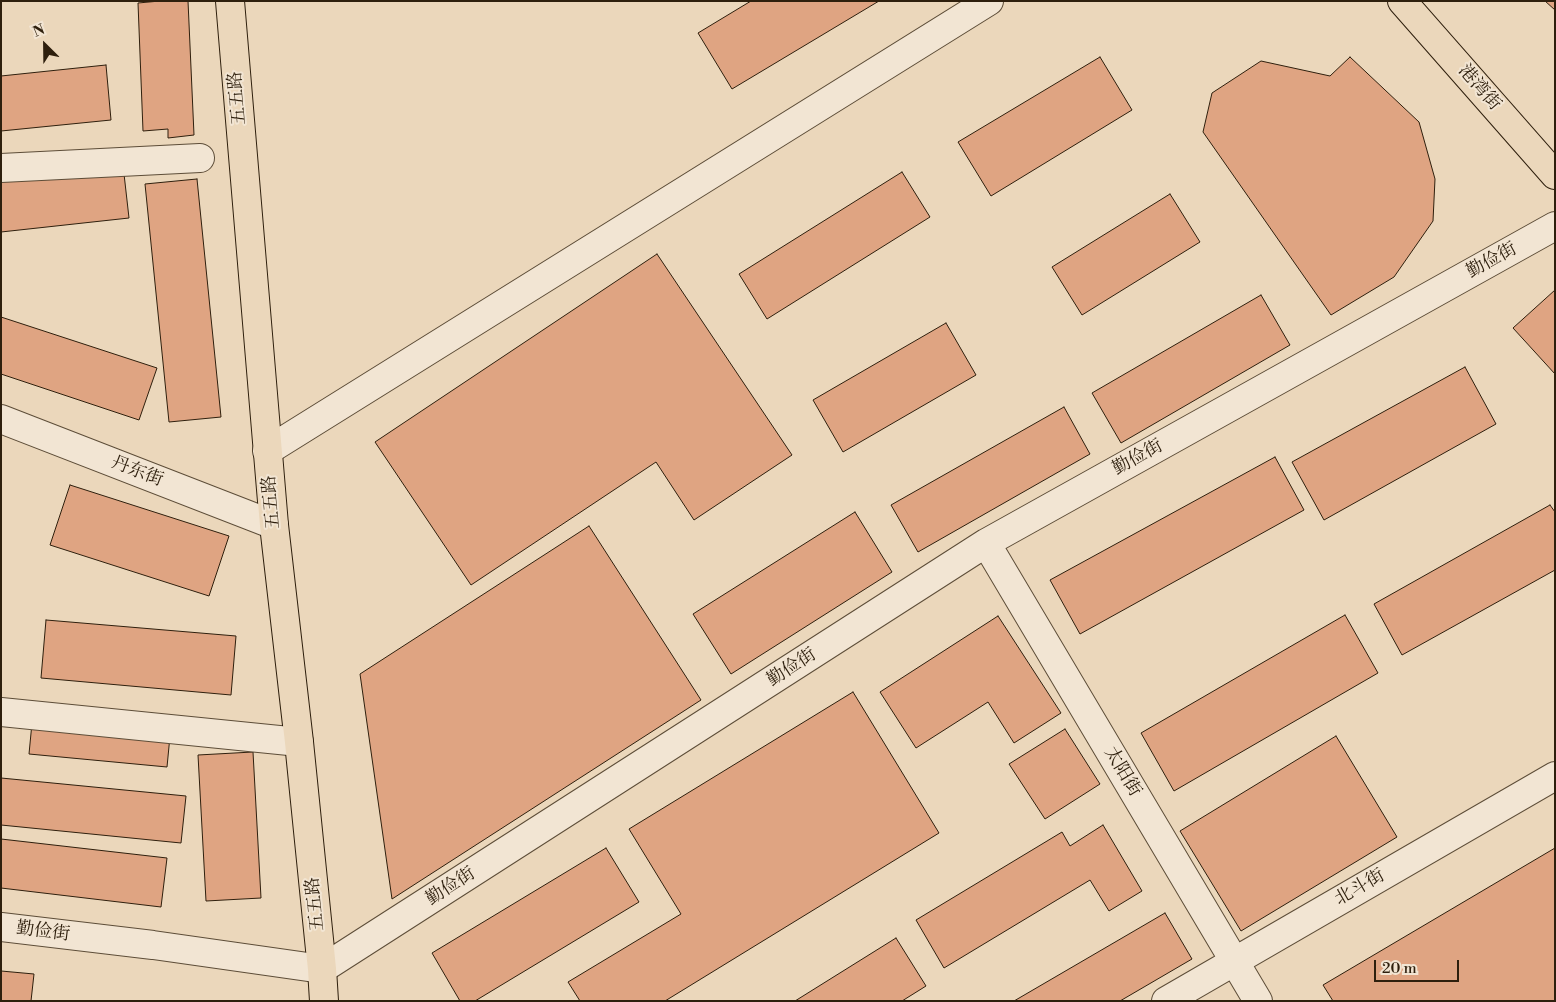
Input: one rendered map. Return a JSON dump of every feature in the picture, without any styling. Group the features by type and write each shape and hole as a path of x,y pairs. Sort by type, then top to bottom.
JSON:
{"main road":[{"name":"五五路","path":"230,1 267,451 299,742 324,1001"},
{"name":"港湾街","path":"1402,1 1555,175"}],"street":[{"path":"267,451 989,1"},
{"path":"1,168 200,158"},
{"name":"勤俭街","path":"1,927 153,944 322,970 986,543 1555,226"},
{"name":"丹东街","path":"1,419 274,525"},
{"name":"太阳街","path":"986,543 1258,1001"},
{"path":"1,712 299,742"},
{"name":"北斗街","path":"1166,1001 1555,776"}],"building":[{"path":"188,1 194,135 168,138 168,129 143,131 138,3"},
{"path":"751,1 879,1 732,89 698,33"},
{"path":"1545,1 1555,1 1555,10"},
{"path":"1100,57 1132,110 991,196 958,142"},
{"path":"1350,57 1419,122 1435,179 1433,221 1394,277 1331,315 1203,132 1212,93 1261,61 1330,76"},
{"path":"106,65 111,120 1,131 1,76"},
{"path":"123,165 129,218 1,232 1,178"},
{"path":"902,172 930,217 767,319 739,274"},
{"path":"197,179 221,417 169,422 145,184"},
{"path":"1170,194 1200,242 1082,315 1052,267"},
{"path":"657,254 792,455 694,520 656,462 471,585 375,442"},
{"path":"1555,290 1555,374 1513,328"},
{"path":"1261,295 1290,345 1121,443 1092,393"},
{"path":"1,317 157,368 139,420 1,374"},
{"path":"946,323 976,375 843,452 813,400"},
{"path":"1465,367 1496,424 1324,520 1292,462"},
{"path":"1064,407 1090,454 918,552 891,505"},
{"path":"1275,457 1304,510 1080,634 1050,580"},
{"path":"70,485 229,536 209,596 50,545"},
{"path":"1550,505 1555,512 1555,570 1402,655 1374,604"},
{"path":"855,512 892,572 731,674 693,614"},
{"path":"589,526 701,700 392,899 360,674"},
{"path":"1345,615 1378,673 1174,791 1141,733"},
{"path":"998,616 1061,713 1014,743 988,702 916,748 880,692"},
{"path":"46,620 236,636 231,695 41,678"},
{"path":"853,692 939,833 665,1001 580,1001 568,982 681,914 629,829"},
{"path":"32,723 170,736 167,767 29,754"},
{"path":"1065,729 1100,784 1045,819 1009,764"},
{"path":"1336,736 1397,837 1241,931 1180,831"},
{"path":"253,752 261,898 206,901 198,755"},
{"path":"1,778 186,796 181,843 1,825"},
{"path":"1103,825 1142,891 1109,911 1090,880 944,968 916,920 1062,832 1070,846"},
{"path":"1,839 167,858 161,907 1,888"},
{"path":"606,848 639,902 475,1001 460,1001 432,953"},
{"path":"1555,848 1555,1001 1333,1001 1323,985"},
{"path":"1165,913 1192,959 1120,1001 1014,1001"},
{"path":"896,938 926,986 902,1001 795,1001"},
{"path":"1,971 34,974 31,1001 1,1001"}]}
